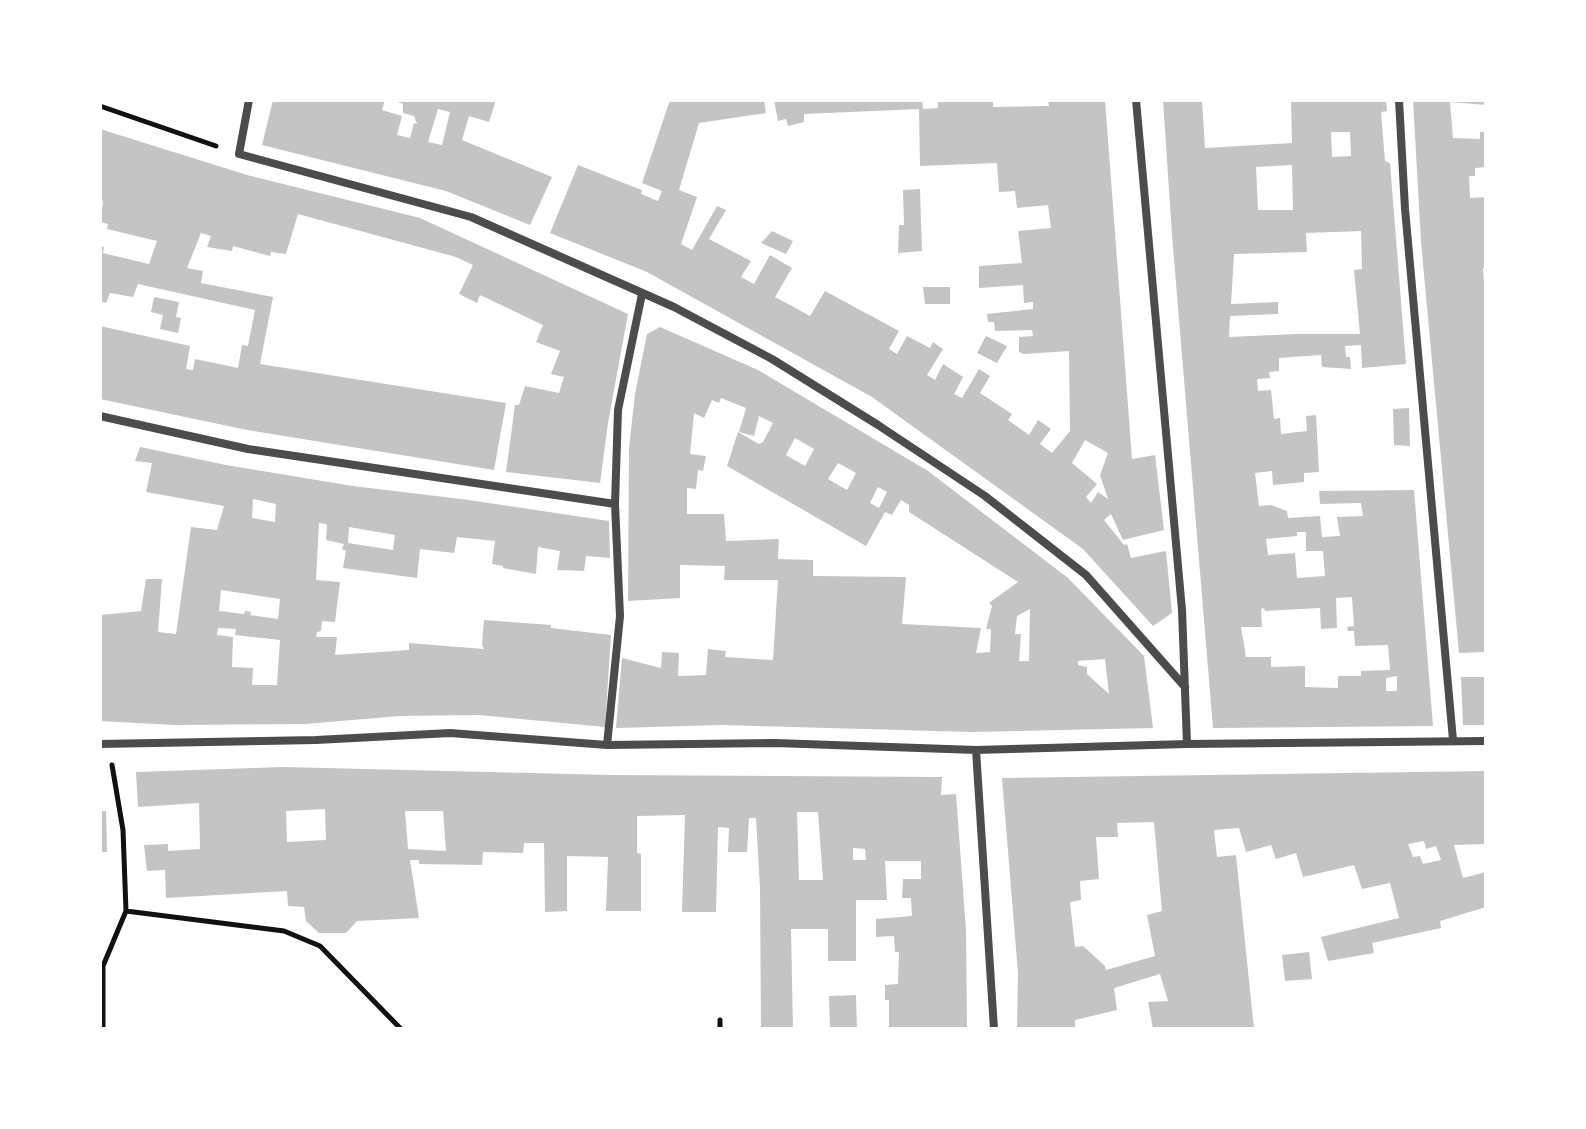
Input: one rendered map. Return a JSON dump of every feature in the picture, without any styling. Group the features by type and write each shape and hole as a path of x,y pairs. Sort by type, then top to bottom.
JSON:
{"street":[{"path":"249,100 239,154 471,217 674,307 772,359 985,496 1044,540 1086,575 1185,687"},
{"path":"1136,100 1182,610 1187,744"},
{"path":"1399,100 1405,209 1453,740"},
{"path":"607,745 620,616 615,504 618,410 642,294"},
{"path":"100,416 248,449 615,504"},
{"path":"104,744 316,740 450,733 607,745 775,743 976,750 1486,741"},
{"path":"976,750 994,1029"}],"path":[{"path":"100,106 239,154"},
{"path":"103,1029 103,966 126,911 123,830 104,744"},
{"path":"126,911 284,931 320,946 401,1029"},
{"path":"720,1020 720,1029"}],"building":[{"path":"273,100 385,100 382,110 402,116 397,135 410,138 414,123 417,124 414,116 403,113 403,104 392,100 496,100 489,122 469,116 462,140 552,177 530,225 446,191 262,145","holes":["438,109 450,112 442,145 428,142"]},
{"path":"670,100 764,100 766,113 699,123 679,190 697,197 681,244 692,250 717,206 726,210 709,239 751,261 741,277 754,284 770,255 792,268 775,297 810,316 825,291 899,331 889,349 897,354 907,336 930,348 933,342 943,349 927,375 935,380 943,364 963,377 954,394 962,398 979,369 990,376 980,393 1012,414 1008,420 1029,435 1038,420 1051,429 1040,444 1052,453 1070,431 1069,351 1019,352 1019,337 1033,336 1032,330 995,331 994,322 988,322 987,314 1033,309 1033,302 1024,303 1023,285 979,288 979,266 1022,263 1018,231 1051,228 1048,205 1017,208 1015,191 999,192 997,163 920,166 919,109 804,114 804,122 788,126 786,119 778,121 774,100 922,100 923,109 938,108 938,100 993,100 993,107 1049,106 1048,100 1105,100 1132,459 1155,455 1164,530 1123,540 1111,514 1104,520 1124,545 1127,544 1131,558 1166,551 1172,613 1153,626 1083,549 872,397 647,272 550,233 578,165 642,190 641,194 658,201 662,191 642,183","holes":["1085,440 1108,453 1100,475 1108,499 1098,492 1091,503 1086,497 1097,484 1072,463"]},
{"path":"1163,100 1202,100 1205,148 1292,143 1291,100 1386,100 1387,111 1381,112 1385,161 1390,163 1406,364 1362,368 1361,345 1345,346 1351,369 1322,367 1321,355 1279,358 1279,371 1269,372 1270,378 1257,379 1258,391 1271,390 1274,419 1280,418 1281,434 1307,431 1306,416 1316,415 1319,472 1304,473 1304,482 1273,485 1272,471 1255,473 1259,506 1271,505 1287,511 1288,518 1320,516 1322,537 1340,536 1337,517 1363,516 1361,503 1320,504 1319,491 1414,490 1433,726 1213,728","holes":["1331,132 1350,132 1351,156 1332,157","1292,165 1293,210 1258,210 1256,167","1361,231 1362,269 1354,270 1360,334 1229,337 1230,316 1278,314 1278,302 1231,304 1234,254 1307,252 1306,233","1297,532 1306,532 1306,551 1323,551 1325,576 1297,578 1295,553 1268,555 1266,539 1297,536","1352,597 1354,626 1347,627 1348,631 1354,631 1355,646 1388,645 1390,670 1361,671 1361,676 1338,676 1338,688 1305,687 1305,666 1271,667 1271,657 1246,657 1241,627 1262,627 1261,609 1264,608 1265,611 1320,608 1321,629 1337,628 1336,598","1397,676 1397,691 1386,691 1386,678"]},
{"path":"1413,100 1486,100 1486,105 1450,102 1453,138 1480,139 1480,132 1486,132 1486,167 1475,168 1475,176 1469,176 1470,198 1486,197 1486,268 1483,268 1486,315 1486,652 1459,653 1421,242"},
{"path":"100,129 247,175 420,218 628,314 600,483 506,472 515,405 519,405 525,386 559,393 564,377 551,374 560,351 536,342 543,325 480,295 477,303 459,294 473,265 456,257 298,214 286,254 271,252 270,256 233,246 232,251 207,247 211,236 201,233 187,268 203,271 201,283 273,297 260,364 506,403 494,470 247,430 100,399 100,326 190,346 186,369 193,370 195,359 238,368 242,345 248,346 255,310 138,284 133,297 110,293 106,303 100,301 100,246 104,247 103,253 149,264 157,241 107,229 108,224 100,222 103,201 100,200"},
{"path":"920,189 922,251 898,253 899,225 904,225 903,190"},
{"path":"772,231 793,241 786,254 761,243"},
{"path":"923,287 950,287 950,304 925,304"},
{"path":"154,297 179,302 176,317 181,318 178,333 160,329 163,315 151,312"},
{"path":"660,327 758,370 928,471 1068,578 1144,656 1153,728 971,732 721,725 616,728 622,658 661,668 662,652 679,653 678,676 706,675 708,649 726,651 725,657 773,660 778,580 724,580 725,566 680,565 680,598 628,601 629,448 635,394 647,334","holes":["721,398 746,408 739,432 754,436 759,416 773,423 759,444 738,432 727,466 866,546 885,512 892,515 901,500 909,505 909,512 1018,582 989,603 992,606 986,629 991,629 990,652 976,653 981,628 902,624 906,577 813,576 813,560 778,559 779,539 726,541 724,514 687,514 687,488 696,489 698,470 703,471 706,456 690,454 694,413 704,418 712,400 719,403","795,438 814,449 805,466 786,455","838,463 856,473 847,490 828,479","878,487 887,492 879,508 870,503","1030,609 1029,661 1019,661 1021,634 1015,634 1017,616","1105,659 1109,694 1087,674 1087,667 1078,665 1078,661"]},
{"path":"986,336 1007,346 997,363 977,353"},
{"path":"1409,408 1410,446 1394,445 1393,409"},
{"path":"140,447 353,486 609,521 610,558 586,556 584,571 557,570 560,551 538,547 536,574 503,568 492,564 495,541 457,537 454,553 420,549 417,578 343,568 344,544 326,540 327,524 319,523 316,580 340,582 335,622 322,621 321,631 317,632 316,637 337,637 335,655 409,650 409,643 484,649 484,620 551,625 551,628 611,635 605,727 479,715 400,716 305,724 173,725 100,721 100,615 141,611 146,579 162,579 158,632 176,634 191,527 217,530 224,506 146,492 152,463 135,461","holes":["253,499 276,504 275,522 252,518","349,527 395,535 393,550 348,543","221,590 280,599 278,619 250,615 251,612 245,611 244,614 219,611","218,628 236,629 235,635 280,640 277,685 252,685 253,668 232,667 233,637 217,635"]},
{"path":"1461,677 1486,677 1486,725 1463,725"},
{"path":"283,767 612,775 942,777 941,795 956,794 966,930 967,1029 889,1029 889,1000 885,1000 885,985 898,984 899,952 895,952 894,936 876,937 876,919 912,916 911,898 902,898 903,879 921,879 921,861 885,861 887,900 856,900 856,961 828,961 828,929 791,929 793,1029 761,1029 756,818 749,818 747,852 728,852 729,828 718,827 716,912 682,912 685,815 637,816 641,911 606,911 608,857 567,856 567,911 545,912 544,843 524,843 523,853 483,852 482,865 419,864 419,860 410,860 419,918 357,921 346,933 319,933 306,921 304,907 288,906 287,891 166,898 165,870 147,871 144,845 168,844 168,851 200,849 199,803 138,807 136,772","holes":["325,809 326,840 287,842 286,811","405,811 443,811 446,851 408,849","797,812 818,812 823,880 799,880","853,848 865,849 866,860 853,860"]},
{"path":"1486,771 1486,844 1454,845 1463,878 1486,872 1486,907 1440,921 1441,928 1372,943 1374,953 1328,961 1321,937 1399,918 1390,883 1362,889 1354,865 1303,877 1296,853 1276,859 1271,845 1246,852 1239,828 1214,830 1217,857 1236,855 1254,1029 1153,1029 1148,1002 1168,1001 1160,974 1114,988 1117,1010 1075,1020 1075,1029 1017,1029 1018,973 1002,778","holes":["1154,822 1162,911 1147,915 1155,956 1106,970 1083,946 1075,947 1070,902 1081,900 1080,881 1099,879 1096,837 1118,837 1117,823","1424,841 1426,849 1436,846 1441,860 1423,864 1420,856 1413,857 1408,844"]},
{"path":"100,811 106,811 107,852 100,852"},
{"path":"1309,952 1312,979 1285,981 1282,955"},
{"path":"856,995 857,1029 830,1029 829,996"}]}
